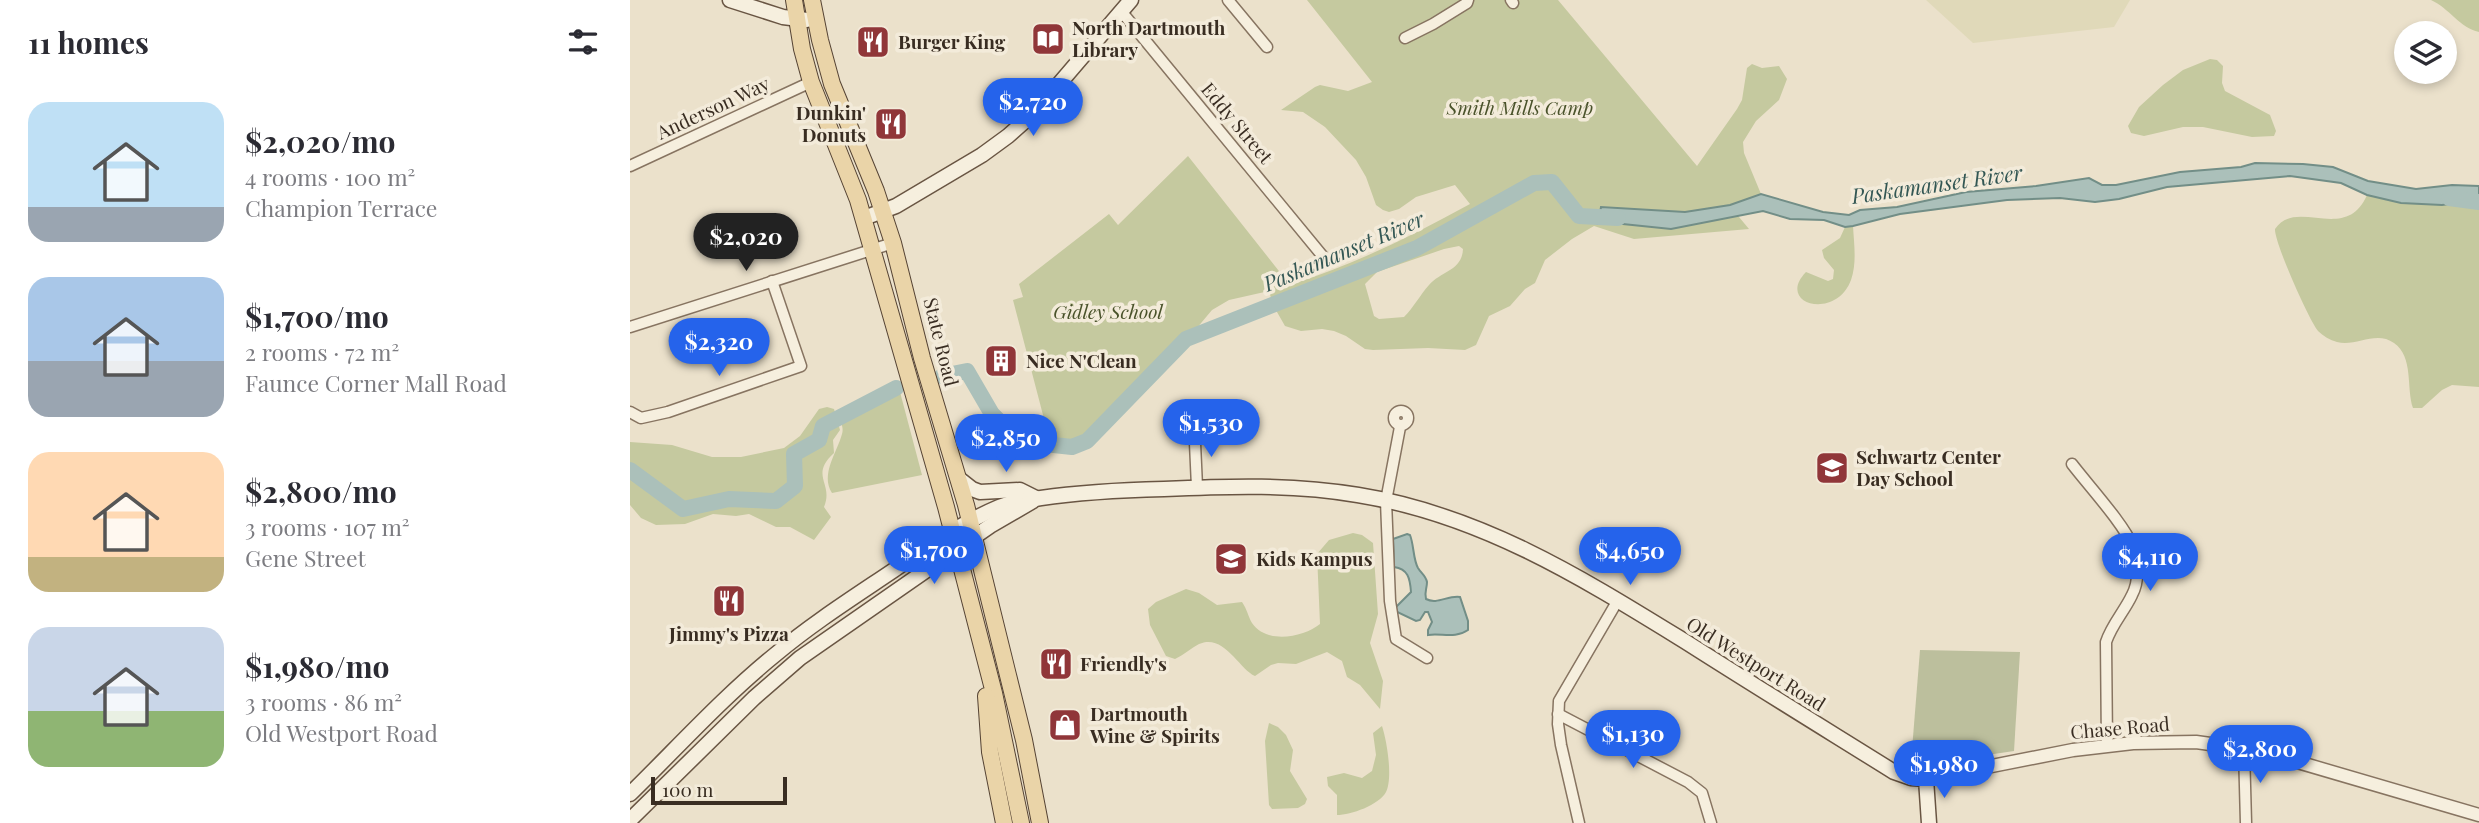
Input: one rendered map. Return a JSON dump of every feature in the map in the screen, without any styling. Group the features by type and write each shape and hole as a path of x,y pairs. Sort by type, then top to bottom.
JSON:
{"main road":[{"path":"730,0 766,12 816,21"},
{"path":"794,0 802,49 811,82 864,218 957,549 994,693 1021,823"},
{"name":"State Road","path":"812,0 835,94 893,243 922,358 972,529 1024,740 1040,823"},
{"path":"864,218 883,212 982,155 1009,136 1035,112 1126,6"},
{"path":"958,478 980,492 1020,490 1037,499"},
{"name":"Old Westport Road","path":"972,529 1037,499 1095,492 1197,487 1316,489 1386,501 1437,514 1517,544 1565,569 1894,772 1926,779"},
{"path":"630,794 778,651 952,531 972,529"},
{"path":"630,820 789,666 957,549 972,529"},
{"path":"985,662 990,752 1004,823"},
{"path":"1926,779 1928,823"}],"street":[{"path":"1228,0 1267,47"},
{"path":"1405,38 1433,24 1468,0"},
{"name":"Eddy Street","path":"1126,6 1325,258"},
{"name":"Anderson Way","path":"630,166 811,82"},
{"path":"630,327 893,243"},
{"path":"633,415 641,418 668,412 801,366 772,281"},
{"path":"1197,487 1195,443 1202,432 1197,411 1228,407 1228,422"},
{"path":"1400,427 1386,501 1390,601 1396,639 1426,658"},
{"path":"2072,464 2134,548 2137,568 2137,582 2132,596 2111,627 2106,642 2107,746"},
{"path":"1579,823 1561,745 1559,701 1618,600"},
{"path":"1558,714 1688,782 1702,793 1711,823"},
{"name":"Chase Road","path":"1926,779 2017,760 2107,746 2166,741 2196,742 2244,748 2304,763 2479,815"},
{"path":"2244,748 2246,823"}],"shaded area":[{"path":"1926,0 2130,0 2114,27 1973,43"}],"green space":[{"path":"1307,0 1558,0 1697,166 1742,100 1747,68 1752,64 1762,68 1779,66 1787,79 1779,100 1756,121 1743,142 1744,153 1761,194 1729,205 1749,229 1634,239 1594,226 1545,260 1535,283 1525,289 1510,306 1489,316 1476,345 1465,350 1365,349 1334,331 1301,331 1285,326 1273,305 1269,291 1229,300 1212,310 1186,341 1079,439 1071,442 1049,438 1013,300 1023,297 1019,284 1109,214 1118,225 1188,156 1290,285 1382,249 1470,204 1455,185 1416,197 1399,209 1389,212 1383,210 1376,205 1366,177 1356,160 1325,127 1303,112 1281,110 1320,85 1348,91 1372,82","holes":["1459,246 1463,249 1459,262 1434,280 1404,317 1379,319 1374,316 1365,284 1377,272 1444,249"]},
{"path":"2431,0 2479,0 2479,32 2466,26"},
{"path":"2210,59 2217,60 2223,66 2222,83 2225,91 2270,115 2276,131 2274,136 2252,137 2203,127 2183,127 2144,136 2131,133 2128,126 2139,107 2183,70"},
{"path":"2367,195 2470,201 2479,196 2479,387 2452,385 2442,390 2422,408 2413,408 2407,364 2394,343 2380,338 2337,342 2318,331 2286,264 2275,229 2284,220 2295,217 2334,219 2347,216 2358,209"},
{"path":"1853,226 1854,267 1851,280 1843,293 1833,301 1822,304 1803,299 1798,293 1798,283 1806,272 1828,281 1833,279 1834,270 1824,258 1822,250 1840,238 1845,227"},
{"path":"900,392 922,475 832,493 828,478 843,432 840,418 848,419"},
{"path":"819,409 834,409 840,430 833,440 834,453 823,468 822,474 826,492 824,507 831,517 814,540 790,527 776,527 749,514 713,514 685,524 656,525 641,518 630,505 630,442 672,445 712,457 741,457 784,448 800,436"},
{"path":"1353,533 1362,535 1373,543 1378,614 1370,643 1383,681 1380,709 1360,685 1347,677 1342,661 1327,652 1296,664 1271,665 1255,676 1216,643 1199,644 1175,659 1166,656 1150,625 1148,609 1156,602 1186,589 1199,593 1217,605 1242,602 1252,623 1267,634 1286,637 1313,629 1320,624 1317,554 1329,540"},
{"path":"1920,650 2020,652 2014,751 1933,763 1911,762"},
{"path":"1269,723 1286,735 1293,750 1290,771 1307,799 1305,804 1298,808 1272,809 1269,805 1265,741"},
{"path":"1382,726 1389,769 1386,792 1364,808 1337,815 1337,795 1328,786 1327,777 1344,773 1362,778 1372,771 1376,755 1373,733"}],"water":[{"path":"2255,163 2333,167 2368,181 2416,189 2452,185 2479,186 2479,196 2470,201 2442,205 2401,203 2367,195 2341,183 2290,176 2167,187 2095,202 2060,198 2007,200 1900,214 1845,227 1824,220 1790,219 1763,211 1671,229 1598,224 1601,207 1685,212 1730,205 1761,194 1823,212 1849,215 1860,210 1897,207 1966,192 2089,178 2102,185 2116,185 2180,172 2241,167"},
{"path":"1410,535 1416,564 1426,580 1426,599 1434,601 1460,597 1468,621 1468,630 1463,633 1428,635 1432,622 1428,612 1416,621 1393,610 1411,592 1407,575 1394,567 1393,539"}],"waterway":[{"name":"Paskamanset River","path":"942,376 967,371 992,414 1007,429 1035,443 1072,447 1087,441 1186,339 1417,248 1534,183 1552,182 1579,216 1618,218"},
{"name":"Paskamanset River","path":"2449,198 2479,202"},
{"name":"Paskamanset River","path":"630,470 683,509 729,499 776,501 795,486 794,454 819,440 823,426 896,388"}],"place":[{"name":"North Dartmouth Library","path":"1048,39"},
{"name":"Burger King","path":"873,42"},
{"name":"Dunkin' Donuts","path":"891,124"},
{"name":"Nice N'Clean","path":"1001,361"},
{"name":"Schwartz Center Day School","path":"1832,468"},
{"name":"Kids Kampus","path":"1231,559"},
{"name":"Jimmy's Pizza","path":"729,601"},
{"name":"Friendly's","path":"1056,664"},
{"name":"Dartmouth Wine & Spirits","path":"1065,725"}],"park label":[{"name":"Smith Mills Camp","path":"1520,108"},
{"name":"Gidley School","path":"1108,312"}]}
